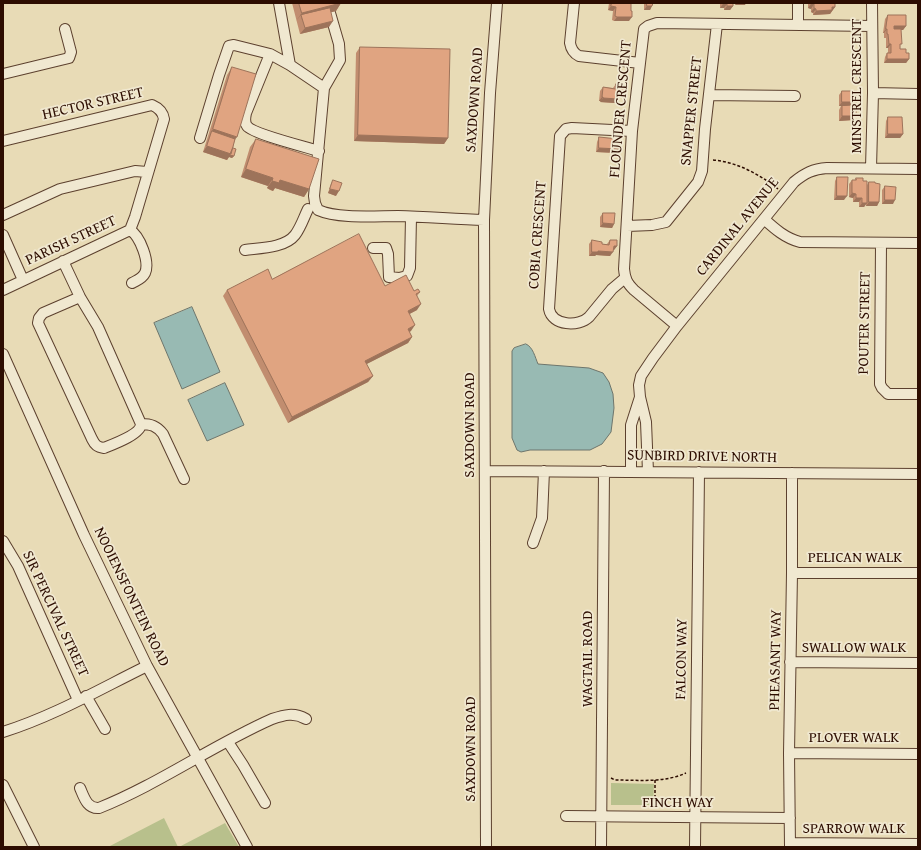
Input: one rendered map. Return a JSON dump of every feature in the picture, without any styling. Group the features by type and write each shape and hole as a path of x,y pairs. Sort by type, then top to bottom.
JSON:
{"street":[{"path":"278,3 290,65"},
{"name":"SAXDOWN ROAD","path":"486,847 484,220 487,139 497,3"},
{"path":"574,3 570,43 571,48 576,54 579,56 640,63"},
{"path":"798,3 798,25"},
{"name":"MINSTREL CRESCENT","path":"871,168 873,94 872,3"},
{"path":"330,13 339,44 340,60 324,88 314,196 318,210 330,214 346,216 411,216 484,220"},
{"name":"FLOUNDER CRESCENT","path":"625,278 624,269 632,131 644,29 657,23 872,26"},
{"name":"SNAPPER STREET","path":"627,226 652,226 666,222 698,182 702,171 717,24"},
{"path":"3,74 69,58 71,52 65,29"},
{"path":"200,138 229,46 234,45 270,54 290,65 324,88"},
{"path":"270,54 246,113 245,121 247,126 262,134 319,151"},
{"path":"873,94 918,94"},
{"path":"709,95 795,96"},
{"name":"HECTOR STREET","path":"3,141 152,105 158,108 164,119 130,230"},
{"name":"COBIA CRESCENT","path":"625,278 612,289 584,321 560,322 550,315 549,309 560,136 566,129 572,128 632,131"},
{"name":"CARDINAL AVENUE","path":"648,472 646,422 640,397 639,385 644,370 764,219 800,177 816,169 827,168 918,169"},
{"path":"3,215 60,189 135,171 147,172"},
{"path":"245,250 274,245 291,239 308,209"},
{"path":"373,248 386,248 388,254 389,277 399,278 407,276 410,268 411,216"},
{"path":"764,219 780,233 800,242 918,244"},
{"path":"130,230 138,237 146,264 144,275 132,283"},
{"name":"PARISH STREET","path":"3,290 130,230"},
{"path":"3,235 23,280"},
{"name":"POUTER STREET","path":"881,244 880,384 888,394 918,394"},
{"path":"63,262 80,297 98,327 142,424"},
{"path":"625,278 627,283 634,290 678,326"},
{"path":"80,297 44,313 39,318 38,323 92,439 95,445 104,448 137,432 142,424"},
{"name":"NOOIENSFONTEIN ROAD","path":"3,354 84,535 147,666 247,847"},
{"name":"CARDINAL AVENUE","path":"630,471 631,424 640,397"},
{"path":"142,424 159,428 184,479"},
{"name":"SUNBIRD DRIVE NORTH","path":"485,471 918,474"},
{"path":"533,543 542,518 544,471"},
{"name":"WAGTAIL ROAD","path":"601,847 604,471"},
{"name":"FALCON WAY","path":"695,847 699,472"},
{"name":"PHEASANT WAY","path":"790,845 789,753 792,473"},
{"name":"SIR PERCIVAL STREET","path":"3,541 18,566 82,698 104,729"},
{"name":"PELICAN WALK","path":"792,573 918,573"},
{"name":"SWALLOW WALK","path":"790,662 918,664"},
{"path":"3,732 44,718 147,666"},
{"path":"80,788 90,806 99,808 148,784 261,724 283,715 293,714 306,719"},
{"path":"228,742 265,803"},
{"name":"PLOVER WALK","path":"789,753 918,754"},
{"path":"3,786 34,847"},
{"name":"FINCH WAY","path":"566,816 790,818"},
{"name":"SPARROW WALK","path":"790,845 918,844"}],"path":[{"path":"703,160 721,161 743,168 764,178 784,195"},
{"path":"602,776 615,780 655,780 670,779 691,770 696,770"},
{"path":"655,780 655,804 658,818"}],"green space":[{"path":"611,783 654,784 653,805 611,805"},
{"path":"164,818 178,847 108,847"},
{"path":"225,823 239,847 179,847"}],"water":[{"path":"192,307 220,372 182,389 154,323"},
{"path":"526,344 532,350 538,364 589,368 603,373 609,382 613,394 614,408 611,432 602,444 590,450 530,450 521,452 517,450 512,438 512,351 514,348"},
{"path":"225,383 244,425 207,441 188,400"}],"building":[{"path":"299,3 341,3 302,13"},
{"path":"612,3 631,3 632,17 615,16 616,7 611,6"},
{"path":"647,3 653,3 652,6 647,6"},
{"path":"723,3 733,3 733,6 727,6 727,4"},
{"path":"811,3 835,3 835,7 832,7 832,10 816,11 814,4"},
{"path":"330,8 333,21 305,28 301,15"},
{"path":"888,15 906,15 906,26 894,26 894,29 901,29 902,44 900,44 900,49 906,49 906,53 909,53 909,59 887,59 887,53 891,53 891,44 889,44 886,29"},
{"path":"360,47 450,49 448,138 358,135"},
{"path":"232,67 256,74 237,137 213,129"},
{"path":"616,84 625,86 625,92 618,91 618,99 602,97 603,87 615,89"},
{"path":"842,91 857,91 857,102 842,102"},
{"path":"856,105 856,116 842,116 842,106"},
{"path":"888,117 902,117 903,134 888,134"},
{"path":"212,131 235,139 231,154 207,146"},
{"path":"599,137 618,139 618,143 620,143 619,149 599,148"},
{"path":"256,139 319,159 309,189 280,180 279,183 272,181 273,178 246,169"},
{"path":"233,148 236,149 234,156 230,155"},
{"path":"837,177 848,177 847,196 837,196"},
{"path":"856,178 863,178 863,181 867,181 867,203 862,203 862,198 856,198 856,194 852,193 852,180 856,180"},
{"path":"333,180 342,183 339,191 330,189"},
{"path":"869,182 880,184 879,202 869,202"},
{"path":"885,186 896,187 895,200 885,200"},
{"path":"603,213 615,213 614,224 603,223"},
{"path":"359,234 385,286 406,275 414,291 418,289 420,292 416,294 421,304 408,311 415,325 408,329 412,337 365,361 373,376 292,417 227,290 268,269 272,279"},
{"path":"592,240 609,245 610,240 617,240 617,246 614,246 613,252 592,252"}]}
